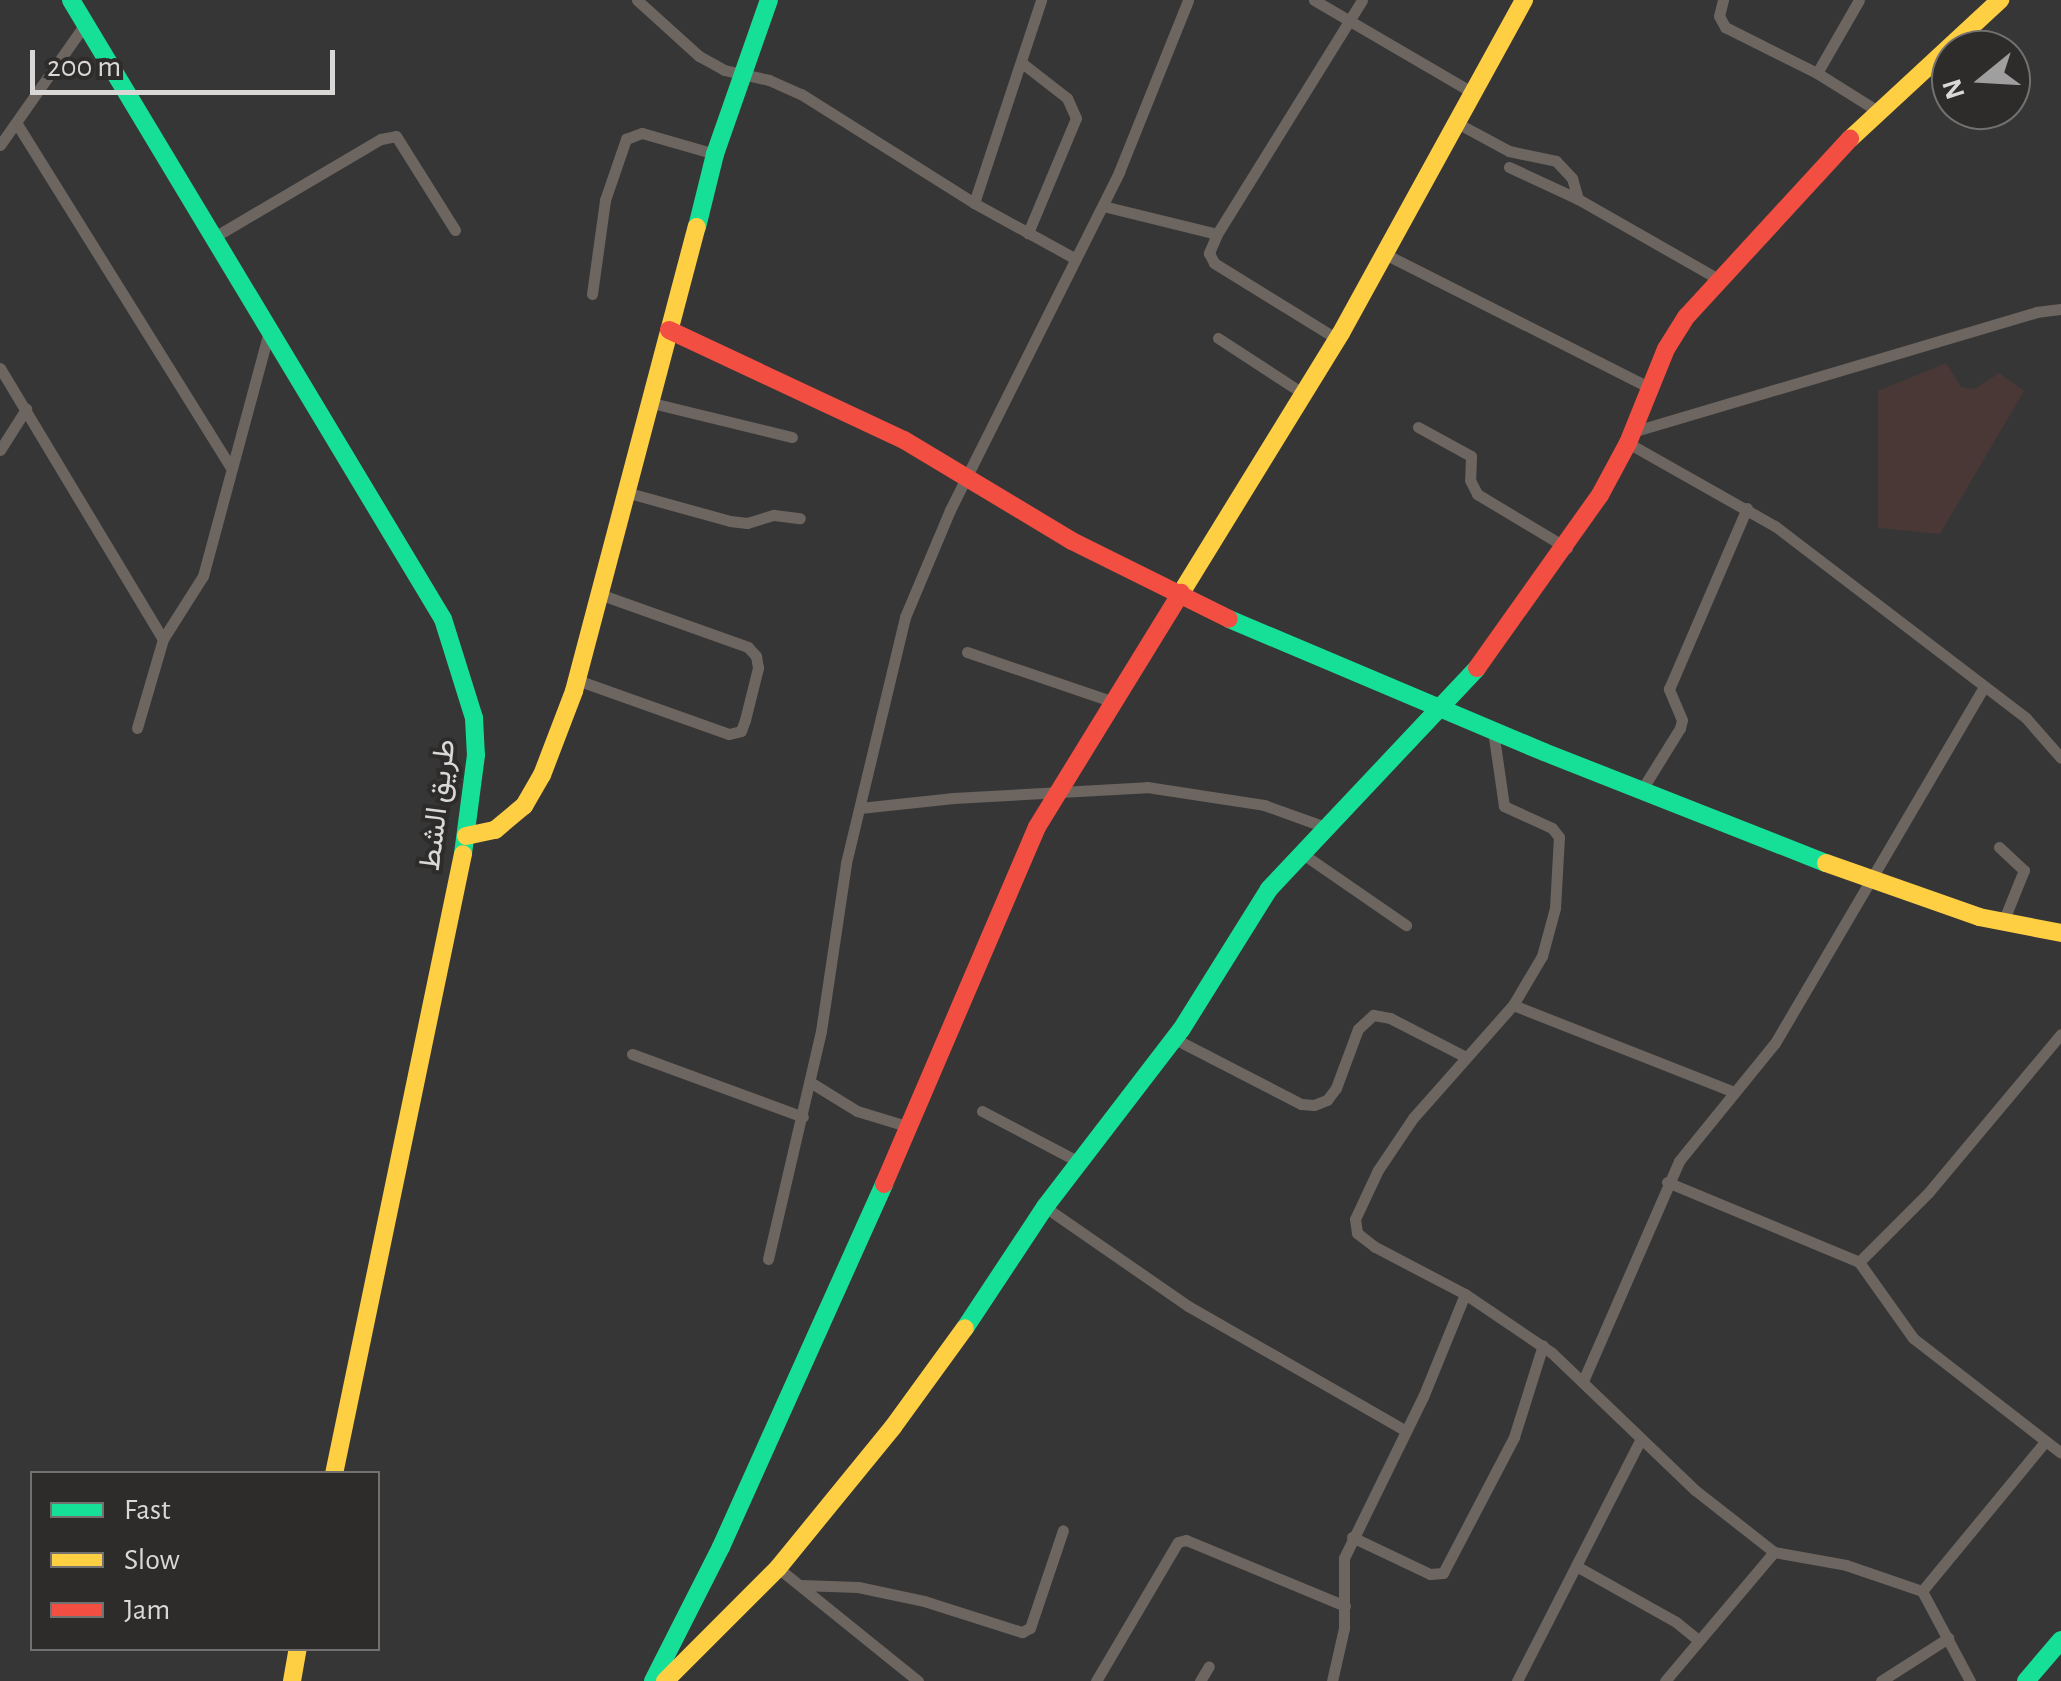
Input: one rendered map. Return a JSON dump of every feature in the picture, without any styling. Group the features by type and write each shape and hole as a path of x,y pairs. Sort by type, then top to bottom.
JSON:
{"street":[{"name":"طريق الشط","path":"70,0 216,236 269,332 414,570 453,643 476,738 466,836 335,1471"},
{"path":"638,0 699,56 806,96 974,203 1076,259"},
{"path":"466,836 495,830 524,806 542,776 577,680 630,493 715,154 769,0"},
{"path":"768,1259 828,996 846,864 905,616 968,478 1104,206 1188,0"},
{"path":"1314,0 1476,94"},
{"path":"1337,339 1214,262 1209,253 1362,0"},
{"path":"653,1681 731,1525 910,1127 1020,862 1055,794 1337,339 1476,94 1524,0"},
{"path":"1723,0 1719,16 1725,27 1817,73 1876,110"},
{"path":"1817,73 1859,0"},
{"path":"665,1681 778,1568 946,1356 1045,1207 1175,1039 1268,889 1494,651 1567,548 1630,438 1648,387 1687,316 1876,110 2000,0"},
{"path":"974,203 1039,1"},
{"path":"0,145 84,24"},
{"path":"1022,63 1067,98 1076,118 1028,232"},
{"path":"18,124 230,466"},
{"path":"1459,124 1509,151 1556,161 1572,178 1578,198"},
{"path":"592,294 605,200 626,140 642,134 715,154"},
{"path":"216,236 381,140 396,136 410,151 455,230"},
{"path":"1509,167 1578,198 1720,280"},
{"path":"1104,206 1217,234"},
{"path":"1384,254 1648,387"},
{"path":"1630,438 2019,317 2061,309"},
{"path":"669,330 830,402 1177,597 1493,731 1869,879 2003,922 2061,933"},
{"path":"138,728 162,639 202,576 269,332"},
{"path":"1218,338 1304,394"},
{"path":"0,368 162,639"},
{"path":"652,403 792,437"},
{"path":"0,450 26,409"},
{"path":"1418,427 1471,456 1470,480 1477,494 1567,548"},
{"path":"1630,438 1746,508 2026,718 2061,758"},
{"path":"630,493 740,523 774,514 800,518"},
{"path":"1641,791 1680,728 1682,720 1669,690 1746,508"},
{"path":"577,680 716,730 733,734 742,730 758,668 754,652 742,643 602,595"},
{"path":"967,652 1111,702"},
{"path":"1584,1380 1668,1182 1703,1126 1774,1043 1983,688"},
{"path":"1493,731 1504,806 1552,828 1560,848 1552,926 1542,956 1513,1005 1413,1118 1378,1170 1355,1219 1357,1233 1375,1247 1465,1294 1543,1345 1695,1490 1774,1552 1846,1565 1922,1591 1970,1681"},
{"path":"860,808 954,798 1160,787 1264,805 1325,828"},
{"path":"1999,847 2024,870 2003,922"},
{"path":"1300,852 1406,926"},
{"path":"1513,1005 1734,1092"},
{"path":"1175,1039 1288,1098 1314,1105 1327,1100 1336,1088 1358,1029 1373,1015 1390,1018 1466,1057"},
{"path":"1859,1262 1928,1193 2061,1034"},
{"path":"632,1054 803,1118"},
{"path":"810,1082 857,1111 910,1127"},
{"path":"982,1111 1079,1162"},
{"path":"1668,1182 1859,1262 1913,1338 2061,1453"},
{"path":"1045,1207 1202,1315 1406,1431"},
{"path":"1332,1681 1345,1606 1344,1558 1406,1431 1465,1294"},
{"path":"1352,1538 1430,1574 1442,1573 1514,1438 1543,1345"},
{"path":"1517,1681 1641,1439"},
{"path":"1922,1591 2045,1442"},
{"path":"800,1585 858,1588 924,1600 1022,1632 1030,1628 1063,1530"},
{"path":"1096,1681 1178,1542 1186,1540 1345,1606"},
{"path":"1664,1681 1774,1552"},
{"path":"1578,1567 1698,1640"},
{"path":"778,1568 918,1681"},
{"path":"1881,1681 1948,1638"},
{"path":"2026,1681 2061,1640"},
{"path":"292,1681 297,1651"},
{"path":"1200,1681 1209,1666"}],"shaded area":[{"path":"1946,363 1961,387 1975,389 1999,373 2024,391 1940,534 1878,528 1878,391"}],"traffic: fast":[{"path":"71,0 443,619 474,718 476,755 463,854"},
{"path":"697,227 715,154 769,0"},
{"path":"1229,619 1544,752 1826,863"},
{"path":"965,1328 1045,1207 1181,1030 1269,889 1477,668"},
{"path":"653,1681 721,1547 884,1184"},
{"path":"2026,1681 2061,1640"}],"traffic: slow":[{"path":"1181,593 1341,333 1524,0"},
{"path":"1850,139 2000,0"},
{"path":"466,836 495,830 524,806 542,775 574,691 697,227"},
{"path":"335,1471 463,854"},
{"path":"1826,863 1979,917 2061,933"},
{"path":"665,1681 778,1568 893,1427 965,1328"},
{"path":"292,1681 297,1651"}],"traffic: jam":[{"path":"1477,668 1600,495 1628,443 1666,349 1687,316 1850,139"},
{"path":"669,330 904,440 1072,541 1229,619"},
{"path":"884,1184 1037,827 1181,593"}]}
